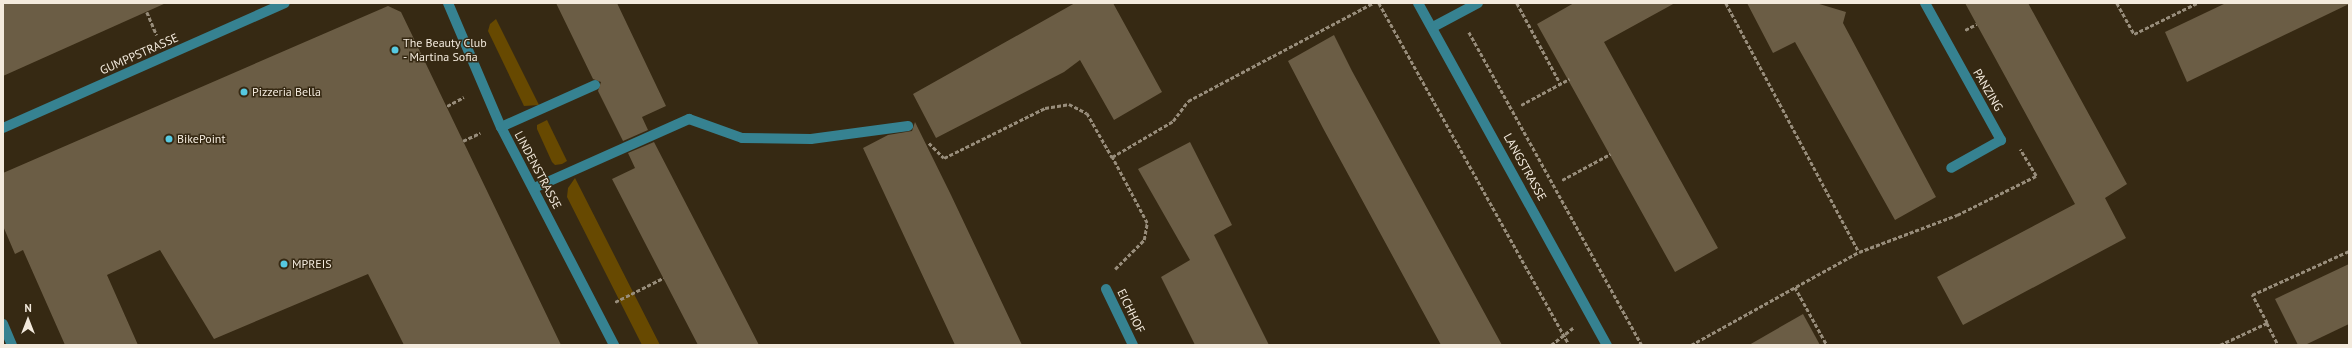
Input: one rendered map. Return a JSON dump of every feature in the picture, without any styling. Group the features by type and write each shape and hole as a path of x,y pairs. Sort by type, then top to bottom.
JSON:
{"street":[{"name":"GUMPPSTRASSE","path":"3,128 285,3"},
{"name":"LINDENSTRASSE","path":"448,3 501,127 534,188 614,345"},
{"name":"LANGSTRASSE","path":"1418,3 1433,27 1607,345"},
{"path":"1433,27 1478,3"},
{"name":"PANZING","path":"1925,3 2002,140"},
{"path":"501,127 595,85"},
{"path":"534,188 689,119 742,138 811,139 908,126"},
{"path":"1951,168 2002,140"},
{"name":"EICHHOF","path":"1106,289 1133,345"},
{"path":"3,324 12,345"}],"path":[{"path":"1112,157 1173,121 1188,101 1373,3"},
{"path":"1379,3 1569,345"},
{"path":"1517,3 1560,83"},
{"path":"1726,3 1859,252"},
{"path":"2117,3 2134,34 2197,3"},
{"path":"147,12 152,24"},
{"path":"1474,42 1642,345"},
{"path":"1521,104 1568,79"},
{"path":"447,106 465,96"},
{"path":"929,143 944,158 1045,108 1069,104 1087,113 1147,223 1147,232 1136,250 1107,276 1106,289"},
{"path":"463,141 486,130"},
{"path":"1691,345 1859,252 1957,215 2036,176 2018,144 2002,140"},
{"path":"1562,180 1610,154"},
{"path":"2278,345 2252,296 2349,251"},
{"path":"620,300 663,278"},
{"path":"1795,287 1827,345"},
{"path":"2220,345 2267,323"}],"shaded area":[{"path":"496,19 539,105 524,106 488,31 490,24"},
{"path":"547,120 567,161 562,164 555,165 552,162 537,129 537,125"},
{"path":"575,178 660,345 642,345 567,197 568,188"}],"building":[{"path":"3,3 166,3 3,76"},
{"path":"556,3 617,3 666,106 642,117 648,130 623,141 598,91 601,82 593,79"},
{"path":"1075,3 1113,3 1162,92 1114,120 1080,60 1064,72 936,138 913,94"},
{"path":"1574,3 1675,3 1604,42 1718,248 1675,272 1537,24"},
{"path":"1747,3 1816,3 1846,12 1843,23 1936,197 1895,220 1795,42 1773,53"},
{"path":"1965,3 2028,3 2127,184 2105,198 2126,238 1963,325 1937,277 2075,204"},
{"path":"2226,3 2349,4 2187,82 2165,32"},
{"path":"388,6 401,12 561,345 404,345 368,274 214,339 160,250 107,275 138,345 65,345 23,250 15,254 3,226 3,173"},
{"path":"1334,35 1352,71 1502,345 1441,345 1324,130 1288,61"},
{"path":"915,122 1022,345 955,345 863,148 888,135 912,131"},
{"path":"654,142 759,345 698,345 645,243 612,179 635,168 628,153"},
{"path":"1190,142 1232,225 1214,235 1269,345 1195,345 1161,277 1190,260 1138,169"},
{"path":"2349,264 2349,324 2305,345 2298,345 2275,299"},
{"path":"1803,314 1820,345 1749,345"}],"place":[{"name":"The Beauty Club - Martina Sofia","path":"395,50"},
{"name":"Pizzeria Bella","path":"244,92"},
{"name":"BikePoint","path":"169,139"},
{"name":"MPREIS","path":"284,264"}]}
